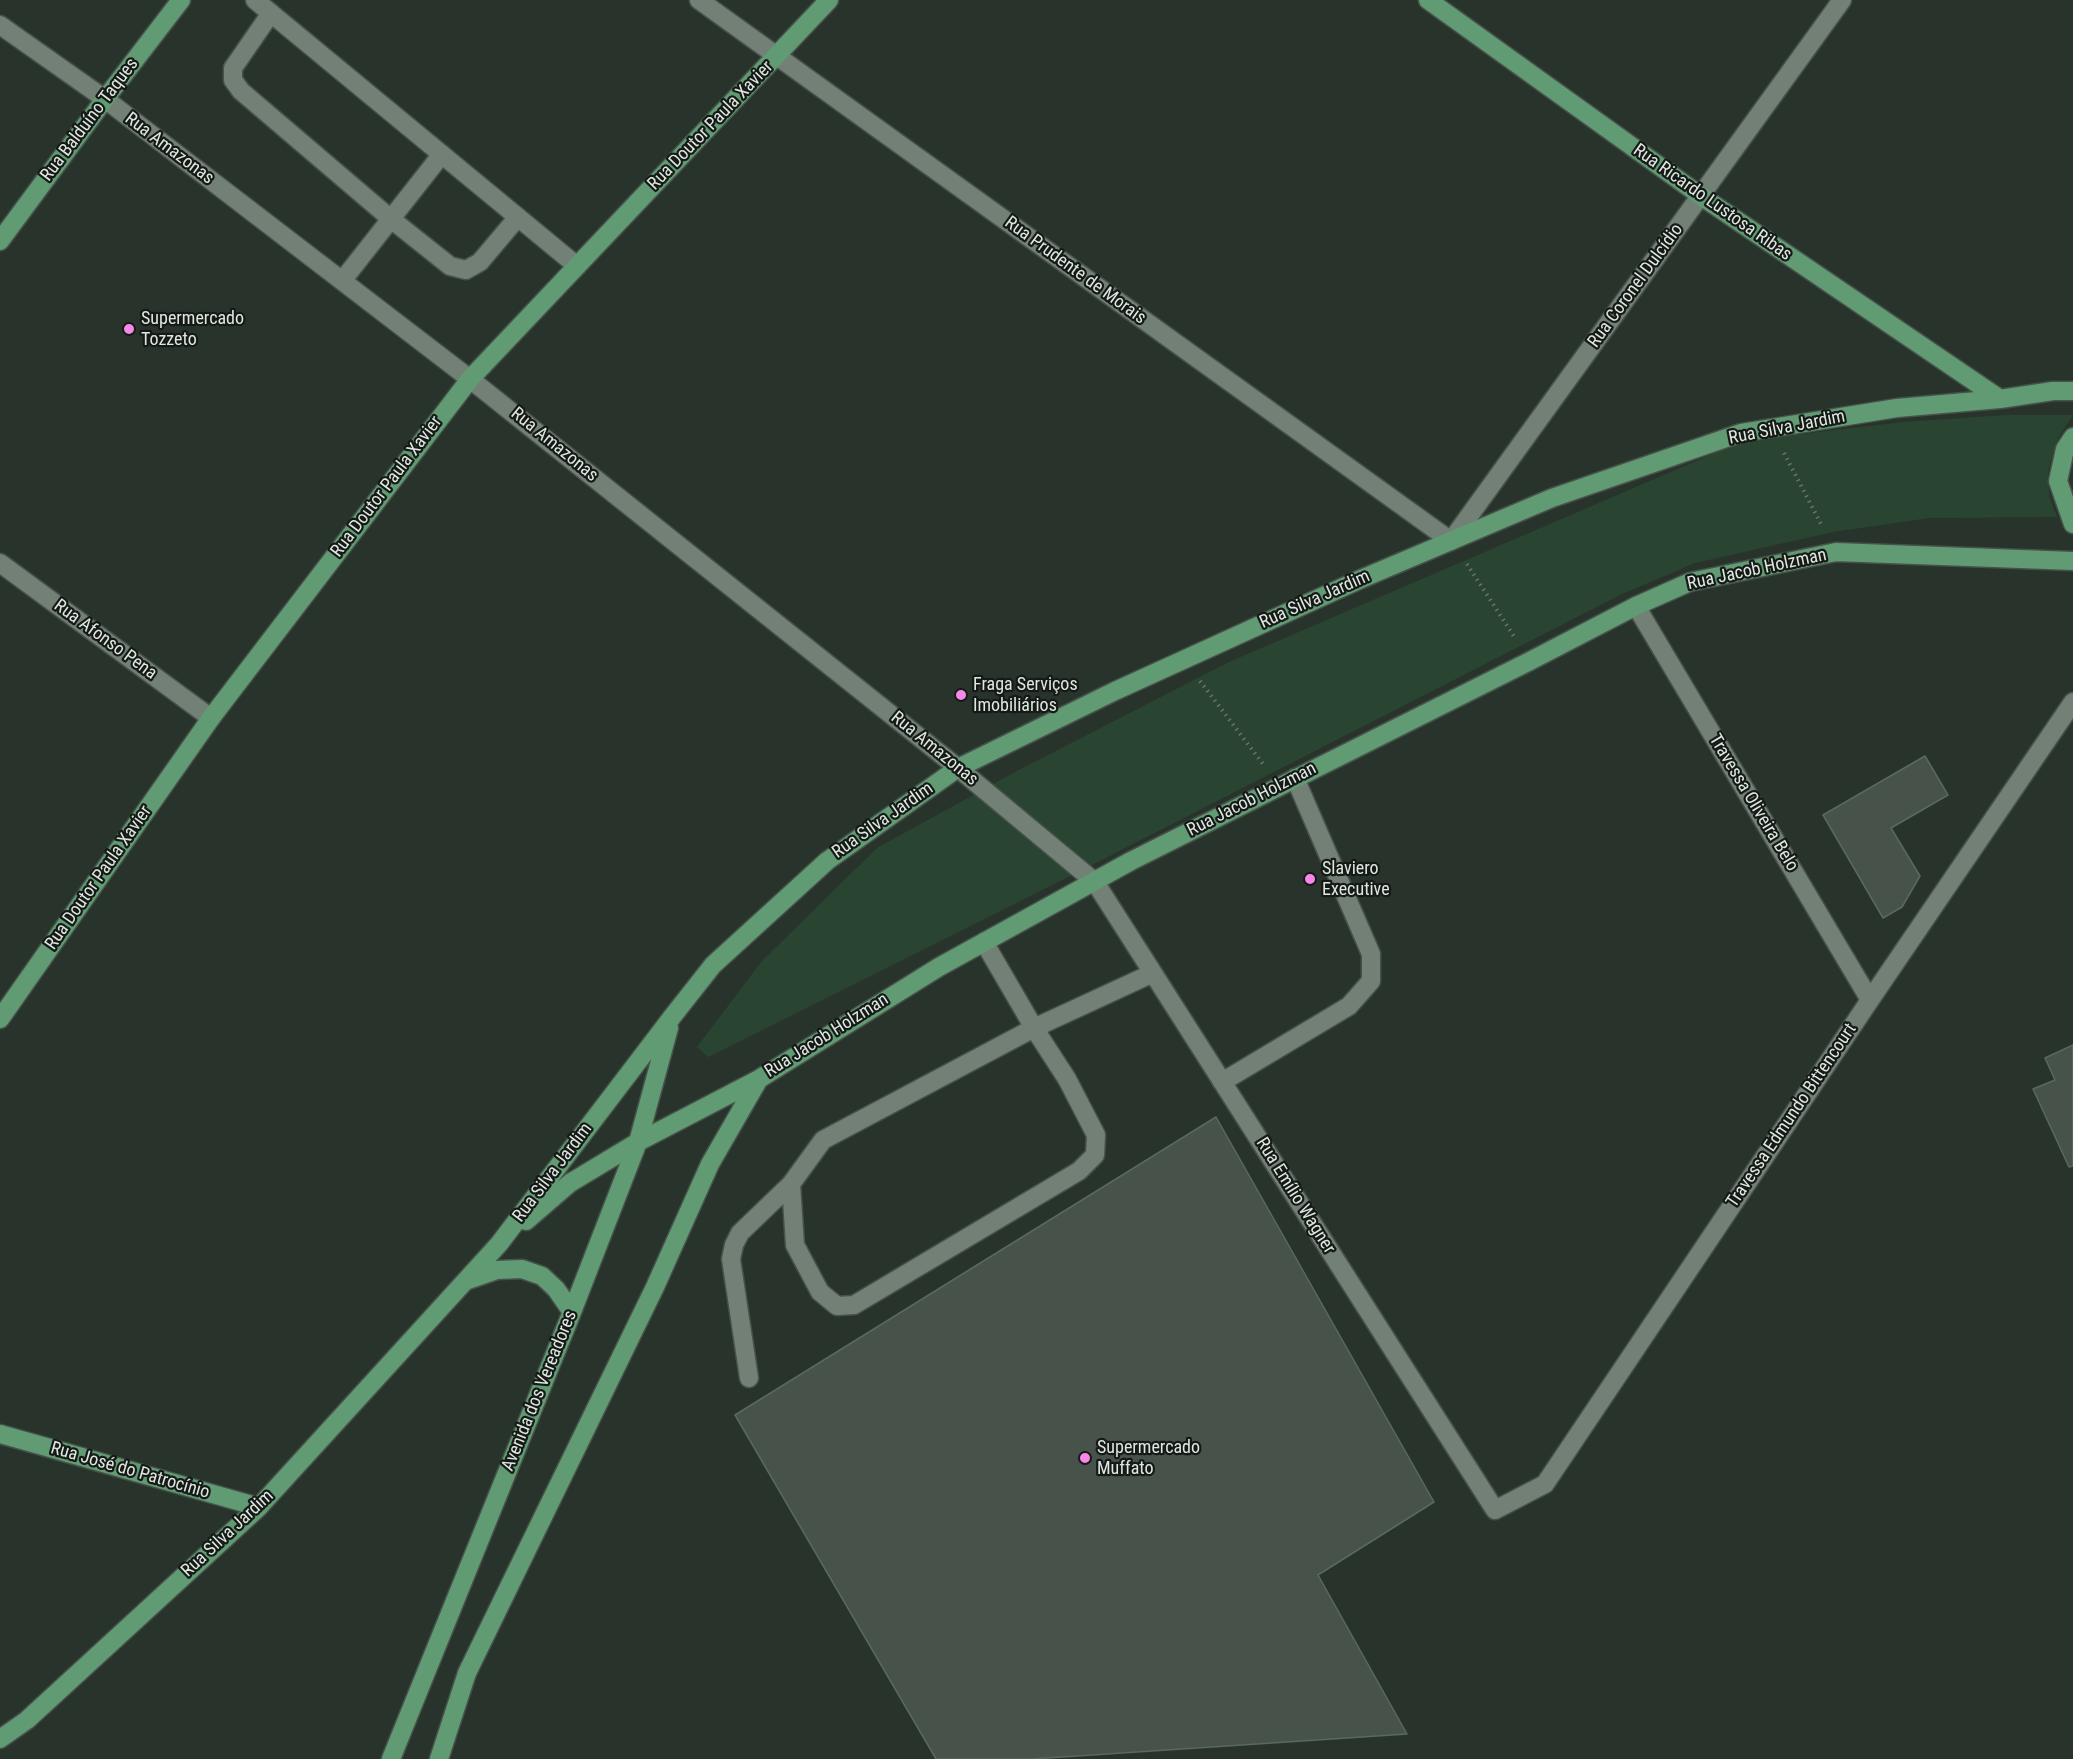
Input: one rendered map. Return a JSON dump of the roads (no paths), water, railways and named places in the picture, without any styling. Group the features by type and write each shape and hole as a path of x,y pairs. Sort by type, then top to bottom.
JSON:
{"main road":[{"name":"Rua Balduíno Taques","path":"0,241 181,0"},
{"name":"Rua Doutor Paula Xavier","path":"0,1019 211,718 470,379 829,0"},
{"name":"Rua Ricardo Lustosa Ribas","path":"1428,0 1701,196 2000,399"},
{"name":"Rua Silva Jardim","path":"0,1739 27,1720 259,1507 499,1244 713,965 827,861 958,768 1115,691 1361,579 1552,498 1741,433 1897,408 2000,399 2053,391 2073,391"},
{"path":"2073,437 2065,449 2058,481 2073,524"},
{"name":"Rua Jacob Holzman","path":"499,1244 570,1183 638,1142 759,1079 939,967 1131,861 1636,606 1690,582 1836,552 2073,561"},
{"name":"Avenida dos Vereadores","path":"392,1759 638,1142 672,1017"},
{"path":"439,1759 467,1673 655,1287 710,1164 759,1079"},
{"path":"466,1281 497,1270 522,1269 542,1276 556,1288 572,1312"},
{"name":"Rua José do Patrocínio","path":"0,1434 259,1507"}],"street":[{"path":"255,0 577,266"},
{"name":"Rua Prudente de Morais","path":"699,0 1451,541"},
{"name":"Rua Coronel Dulcídio","path":"1451,541 1842,0"},
{"path":"271,13 233,68 233,80 241,92 391,219 450,266 466,270 480,262 518,217"},
{"name":"Rua Amazonas","path":"0,25 105,99 470,379 958,768 1095,882"},
{"path":"342,280 442,154"},
{"name":"Rua Afonso Pena","path":"0,563 211,718"},
{"name":"Travessa Oliveira Belo","path":"1636,606 1870,1000"},
{"name":"Travessa Edmundo Bittencourt","path":"1495,1510 1545,1484 2073,702"},
{"path":"1222,1082 1349,1006 1371,981 1371,954 1287,782"},
{"name":"Rua Emílio Wagner","path":"1095,882 1495,1510"},
{"path":"791,1184 795,1245 820,1292 837,1306 854,1305 1079,1170 1095,1155 1096,1136 1067,1079 984,942"},
{"path":"749,1378 731,1259 732,1252 740,1233 791,1184 823,1140 1034,1028 1153,972"}],"place":[{"name":"Supermercado Tozzeto","path":"129,329"},
{"name":"Fraga Serviços Imobiliários","path":"961,695"},
{"name":"Slaviero Executive","path":"1310,879"},
{"name":"Supermercado Muffato","path":"1085,1458"}]}
